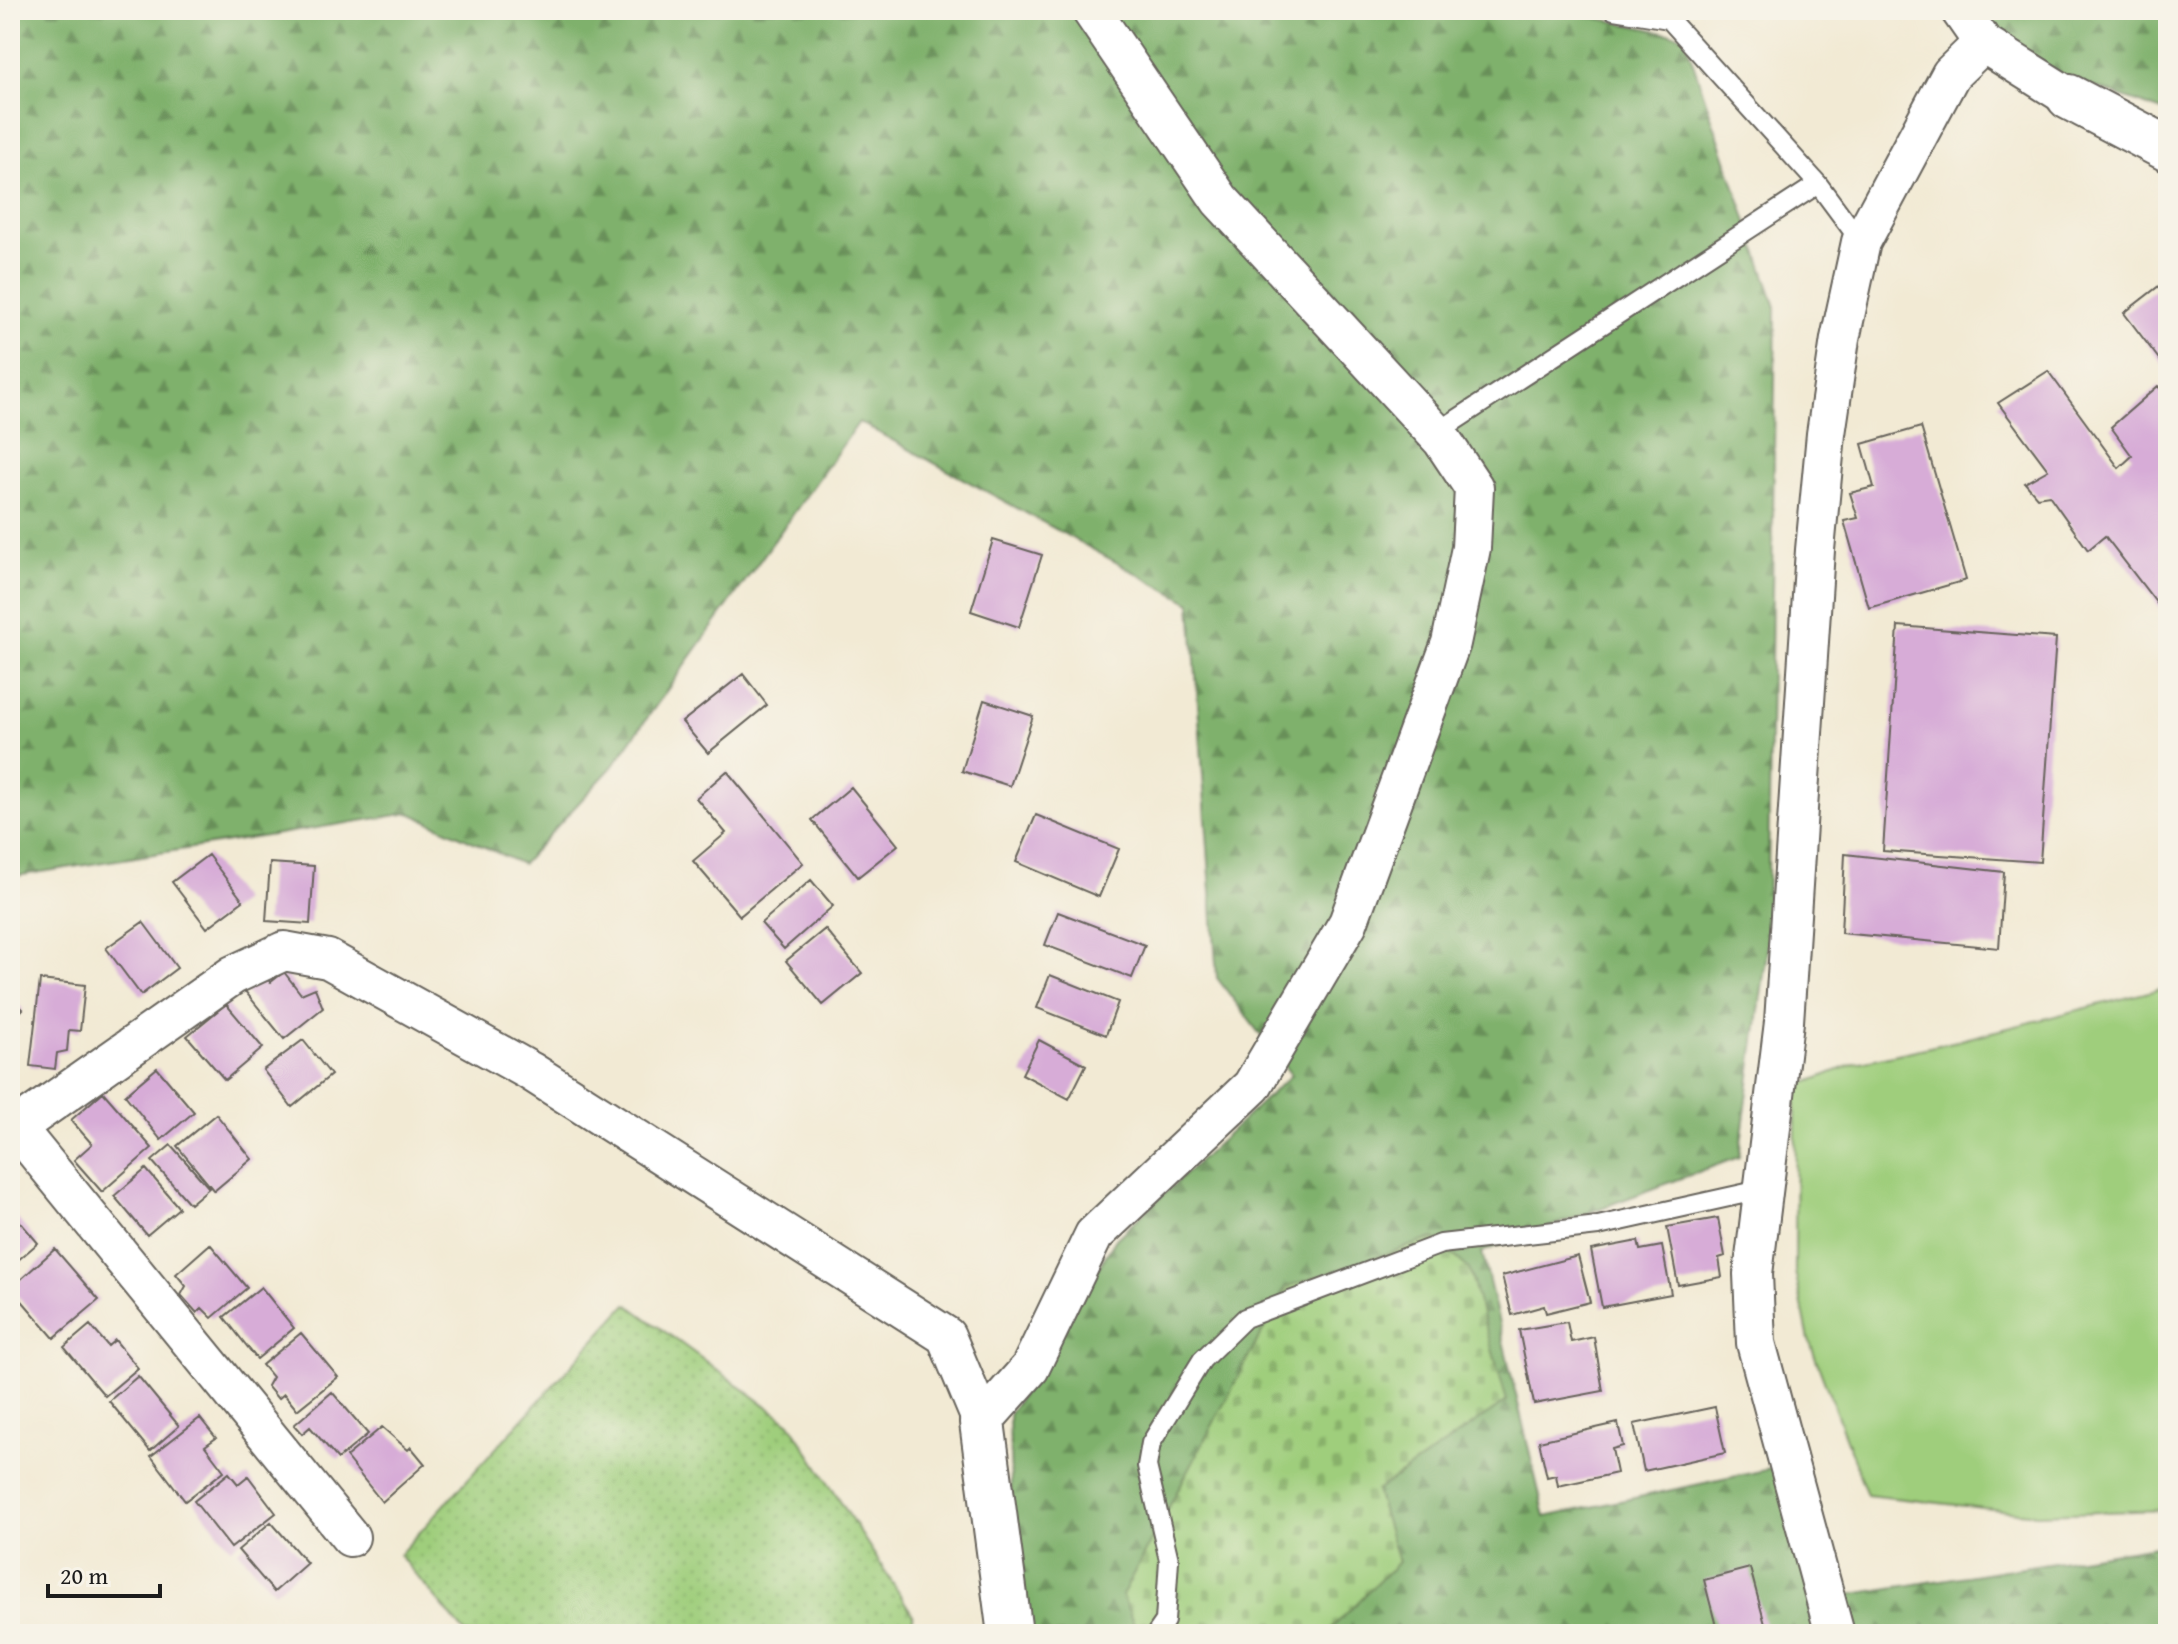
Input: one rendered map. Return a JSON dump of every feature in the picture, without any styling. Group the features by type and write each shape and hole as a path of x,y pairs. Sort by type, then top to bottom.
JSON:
{"street":[{"path":"982,1422 1030,1368 1094,1235 1252,1086 1348,923 1451,643 1471,548 1474,488 1436,433 1220,200 1091,10"},
{"path":"1960,10 1983,43 2069,97 2168,149"},
{"path":"1835,1634 1756,1343 1753,1274 1784,1022 1815,550 1826,434 1840,339 1861,242 1951,74 1983,43"},
{"path":"350,1537 14,1124 233,975 284,951 328,959 530,1071 946,1336 982,1422 1010,1634"}],"lane":[{"path":"1614,10 1669,19 1818,184 1861,242"},
{"path":"1436,433 1818,184"},
{"path":"1156,1634 1165,1621 1169,1560 1147,1466 1151,1443 1202,1360 1245,1318 1441,1244 1598,1226 1765,1189"}],"green space":[{"path":"10,10 1558,10 1684,36 1776,307 1767,952 1739,1157 1482,1252 1545,1517 1775,1468 1828,1598 2168,1544 2168,1634 1027,1634 1012,1523 1009,1415 1116,1239 1291,1075 1217,978 1191,603 859,422 612,767 522,864 410,813 10,877"},
{"path":"1962,10 2168,10 2168,113 2001,54"},
{"path":"2168,987 2168,1510 2037,1514 1867,1495 1809,1340 1795,1271 1796,1087 1856,1063 1957,1041"},
{"path":"1434,1238 1469,1269 1507,1401 1376,1491 1398,1562 1326,1634 1138,1634 1122,1595 1286,1287"},
{"path":"627,1304 790,1423 913,1615 912,1634 466,1634 399,1555"}],"building":[{"path":"2164,282 2168,287 2168,371 2124,313"},
{"path":"2048,371 2119,468 2132,456 2111,427 2158,386 2168,398 2168,618 2105,536 2088,550 2049,495 2037,497 2025,483 2048,470 1998,403"},
{"path":"1921,427 1966,580 1869,608 1844,521 1858,518 1850,493 1874,487 1862,444"},
{"path":"993,540 1042,555 1019,627 971,611"},
{"path":"1898,626 2056,638 2040,862 1883,851"},
{"path":"743,674 767,705 708,753 682,722"},
{"path":"984,700 1033,716 1010,786 962,771"},
{"path":"727,771 803,863 740,916 693,861 726,833 696,798"},
{"path":"851,787 898,845 858,877 812,820"},
{"path":"1036,815 1119,849 1099,897 1016,862"},
{"path":"1845,854 2004,872 1999,948 1841,933"},
{"path":"208,855 243,901 207,928 172,882"},
{"path":"270,863 314,866 310,924 266,921"},
{"path":"811,880 833,906 784,949 761,923"},
{"path":"1058,912 1145,945 1132,978 1045,945"},
{"path":"143,922 177,968 141,995 106,948"},
{"path":"825,929 862,973 823,1005 786,961"},
{"path":"284,972 301,994 315,988 323,1008 284,1039 244,990 261,976 271,982"},
{"path":"1050,975 1118,1002 1106,1035 1037,1008"},
{"path":"40,980 85,985 80,1031 69,1030 67,1051 57,1053 55,1069 30,1066"},
{"path":"10,997 23,1009 10,1023"},
{"path":"226,1004 263,1048 225,1080 187,1036"},
{"path":"303,1040 331,1075 292,1107 263,1070"},
{"path":"1039,1040 1086,1065 1069,1099 1022,1074"},
{"path":"157,1068 194,1112 161,1140 125,1095"},
{"path":"103,1092 152,1148 102,1192 74,1160 92,1144 71,1120"},
{"path":"216,1114 252,1159 214,1191 177,1146"},
{"path":"171,1145 209,1188 190,1204 152,1161"},
{"path":"146,1169 179,1208 147,1235 114,1196"},
{"path":"10,1210 38,1243 10,1267"},
{"path":"1718,1218 1725,1256 1719,1258 1722,1277 1678,1285 1667,1227"},
{"path":"1638,1241 1640,1250 1662,1246 1671,1294 1602,1307 1591,1250"},
{"path":"210,1244 247,1288 212,1318 202,1308 197,1313 181,1295 186,1286 176,1274"},
{"path":"55,1249 99,1300 54,1338 11,1288"},
{"path":"1578,1256 1590,1302 1546,1313 1544,1306 1512,1315 1502,1276"},
{"path":"261,1287 294,1328 257,1359 224,1317"},
{"path":"1567,1322 1571,1342 1594,1337 1603,1391 1534,1404 1519,1330"},
{"path":"90,1325 108,1346 115,1340 138,1368 105,1396 64,1347"},
{"path":"301,1333 338,1377 297,1410 284,1394 278,1399 267,1386 272,1377 262,1365"},
{"path":"138,1376 179,1426 150,1451 109,1401"},
{"path":"332,1392 368,1434 338,1459 310,1427 302,1434 294,1425"},
{"path":"1715,1407 1725,1453 1644,1471 1634,1424"},
{"path":"200,1418 216,1438 205,1446 224,1471 185,1501 151,1456"},
{"path":"1618,1423 1623,1446 1612,1449 1617,1473 1558,1486 1556,1475 1547,1477 1539,1441"},
{"path":"382,1427 408,1450 411,1447 425,1464 382,1502 346,1457"},
{"path":"229,1473 238,1484 248,1476 276,1513 231,1548 194,1501"},
{"path":"271,1522 307,1563 274,1592 238,1550"},
{"path":"1750,1568 1766,1628 1743,1634 1718,1634 1704,1580"}]}
